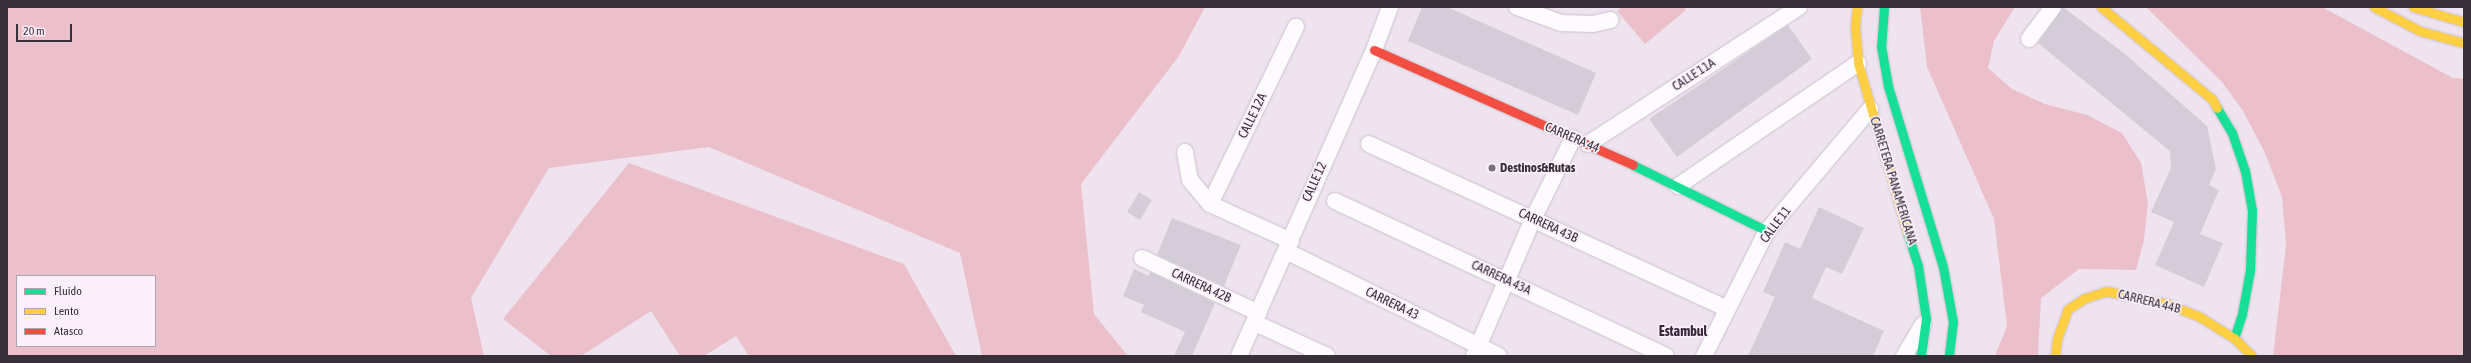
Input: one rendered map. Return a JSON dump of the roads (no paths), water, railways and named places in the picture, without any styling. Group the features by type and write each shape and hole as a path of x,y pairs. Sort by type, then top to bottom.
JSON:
{"main road":[{"name":"CARRETERA PANAMERICANA","path":"1857,7 1855,27 1858,63 1870,109 1918,266 1926,319 1921,356"},
{"name":"CARRETERA PANAMERICANA","path":"1884,7 1881,46 1888,86 1943,268 1953,322 1949,356"},
{"path":"2101,7 2212,99 2232,133 2245,171 2252,210 2250,270 2242,314 2234,338"},
{"path":"2374,7 2420,31 2464,43"},
{"path":"2413,7 2464,22"},
{"name":"CARRERA 44","path":"1374,50 1588,144 1678,186 1767,231"},
{"name":"CARRERA 44B","path":"2055,356 2057,339 2068,309 2085,298 2106,291 2168,304 2200,317 2234,338 2252,356"}],"street":[{"name":"CALLE 12","path":"1239,356 1374,50 1390,7"},
{"path":"1517,7 1561,23 1593,24 1611,20"},
{"name":"CALLE 11A","path":"1588,144 1799,7"},
{"path":"2029,39 2053,7"},
{"name":"CALLE 12A","path":"1210,204 1296,27"},
{"path":"1678,186 1858,63"},
{"name":"CALLE 11","path":"1704,356 1767,231 1870,109"},
{"path":"1476,351 1533,219 1573,138"},
{"name":"CARRERA 43B","path":"1369,144 1727,309"},
{"path":"1185,152 1190,180 1210,204"},
{"name":"CARRERA 43A","path":"1335,202 1666,356"},
{"name":"CARRERA 43","path":"1210,204 1476,351 1499,356"},
{"name":"CARRERA 42B","path":"1142,258 1327,356"},
{"path":"1904,356 1926,319"}],"place":[{"name":"Destinos&Rutas","path":"1492,168"}],"district":[{"name":"Estambul","path":"1683,331"}]}
